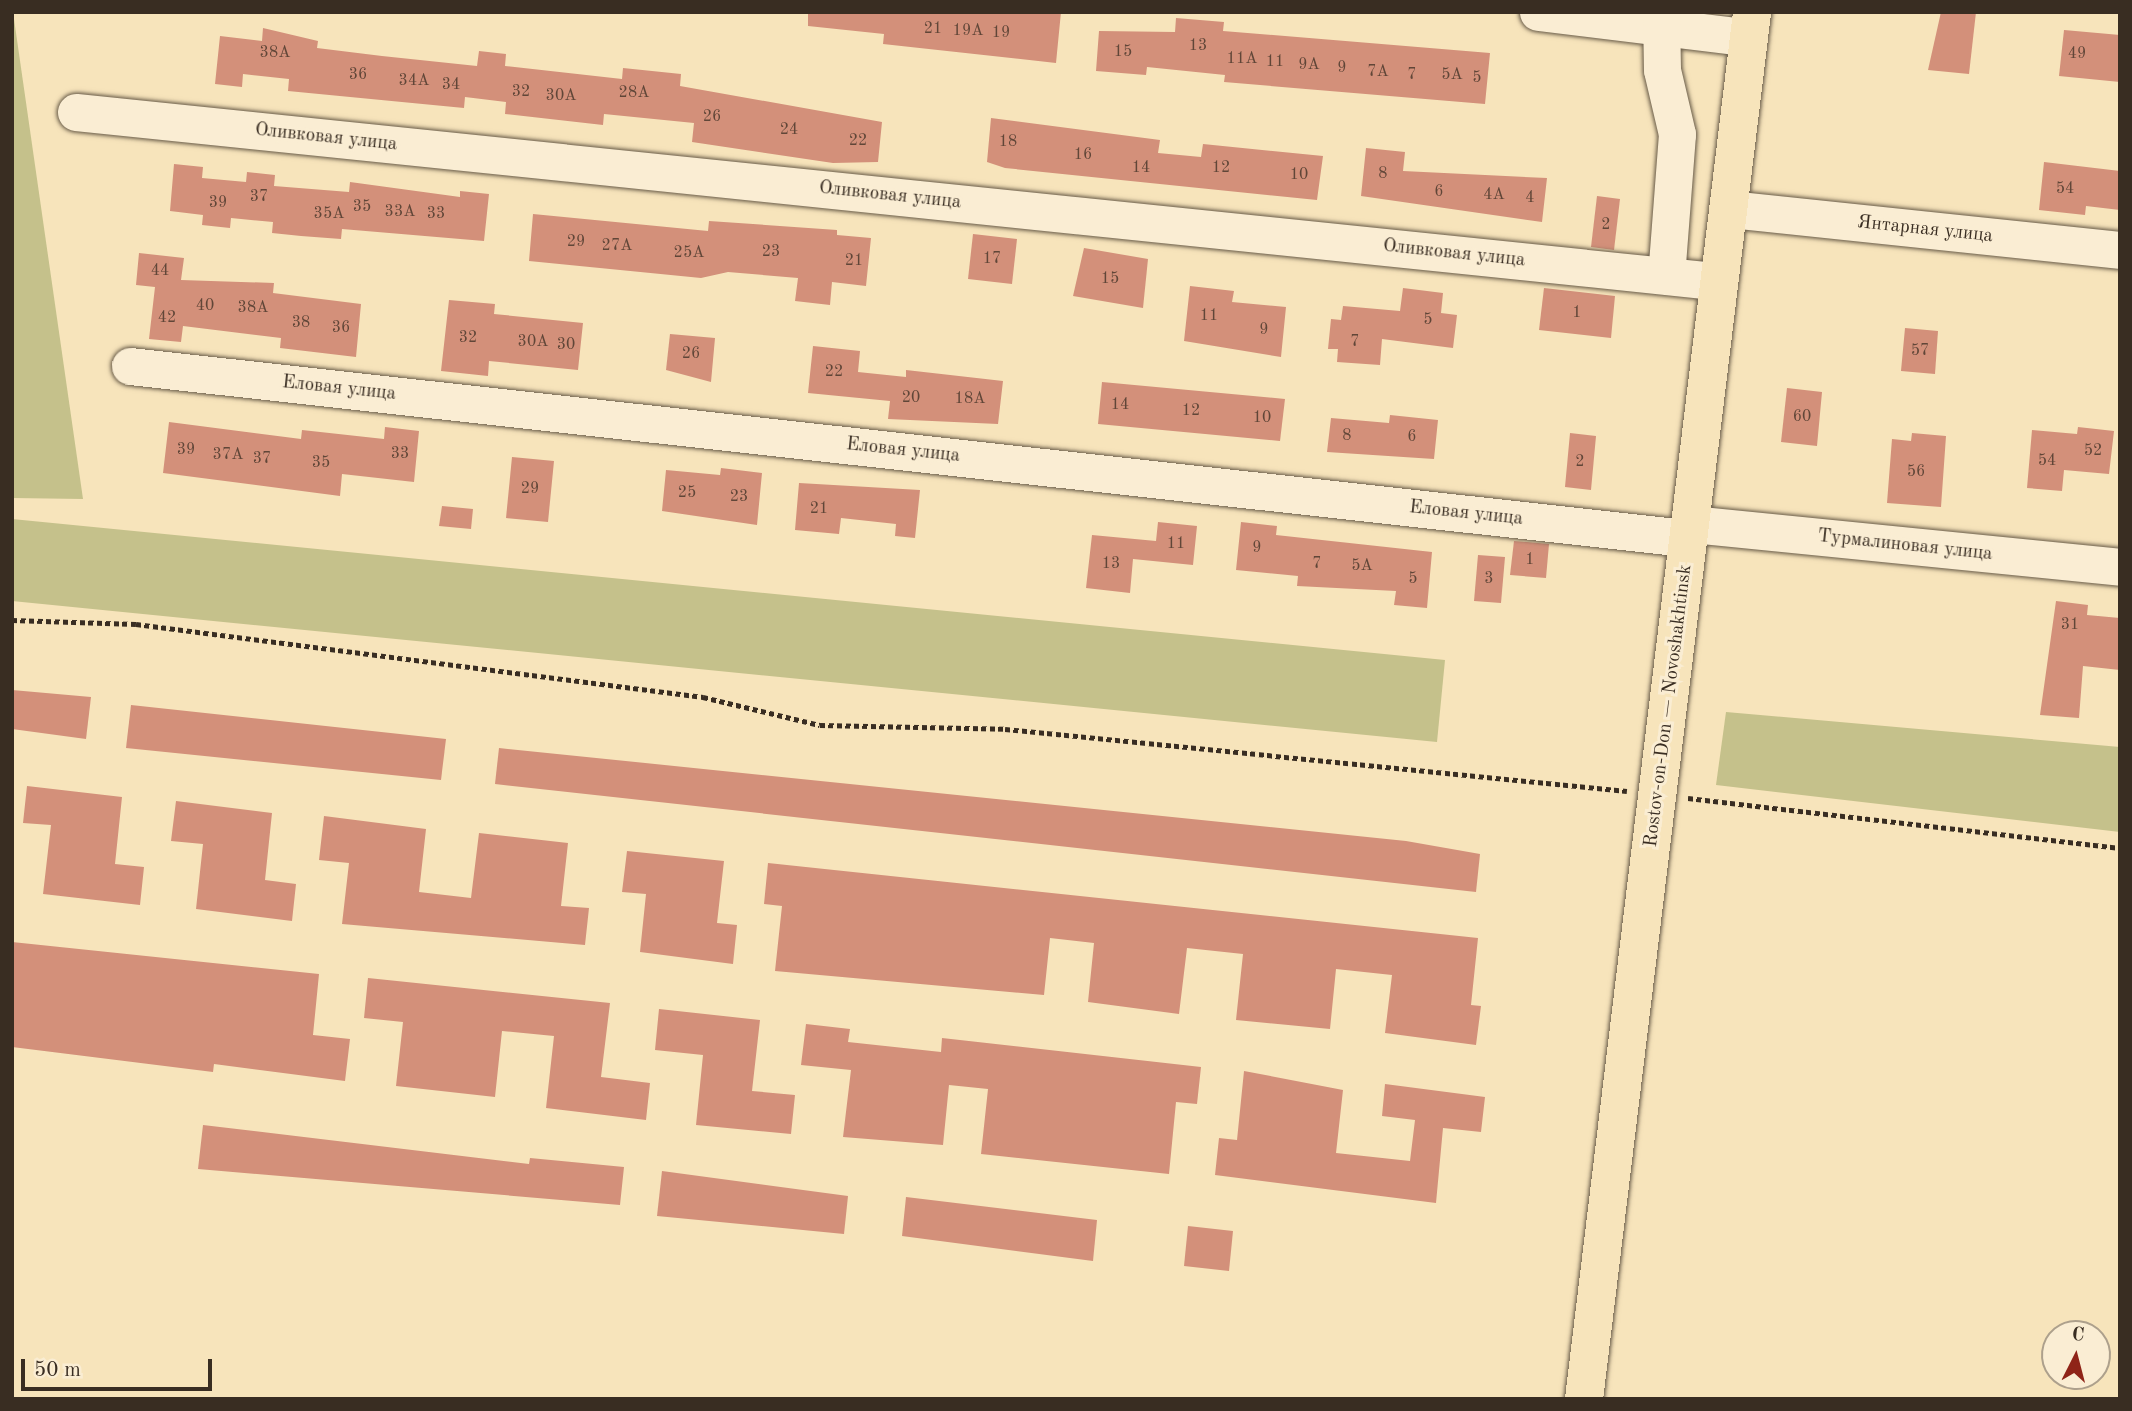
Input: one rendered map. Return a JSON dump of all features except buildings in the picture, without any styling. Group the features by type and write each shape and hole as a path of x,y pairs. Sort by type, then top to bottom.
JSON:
{"main road":[{"name":"Rostov-on-Don — Novoshakhtinsk","path":"1584,1399 1683,531 1730,209 1742,20"},
{"name":"Rostov-on-Don — Novoshakhtinsk","path":"1683,531 1704,280 1742,20"},
{"name":"Rostov-on-Don — Novoshakhtinsk","path":"1571,1399 1652,794"}],"street":[{"path":"1538,12 1660,20 1742,20"},
{"path":"1660,20 1677,134 1665,276"},
{"name":"Оливковая улица","path":"76,112 1704,280"},
{"name":"Янтарная улица","path":"1730,209 2120,250"},
{"name":"Еловая улица","path":"130,366 1683,531"},
{"name":"Турмалиновая улица","path":"1683,531 2120,567"}],"path":[{"path":"12,620 136,624 703,697 820,726 1005,729 1652,794 2120,848"}],"shaded area":[{"path":"13,12 83,499 12,498"},
{"path":"12,519 1445,660 1437,742 12,601"},
{"path":"1726,712 2120,747 2120,832 1716,785"}]}
